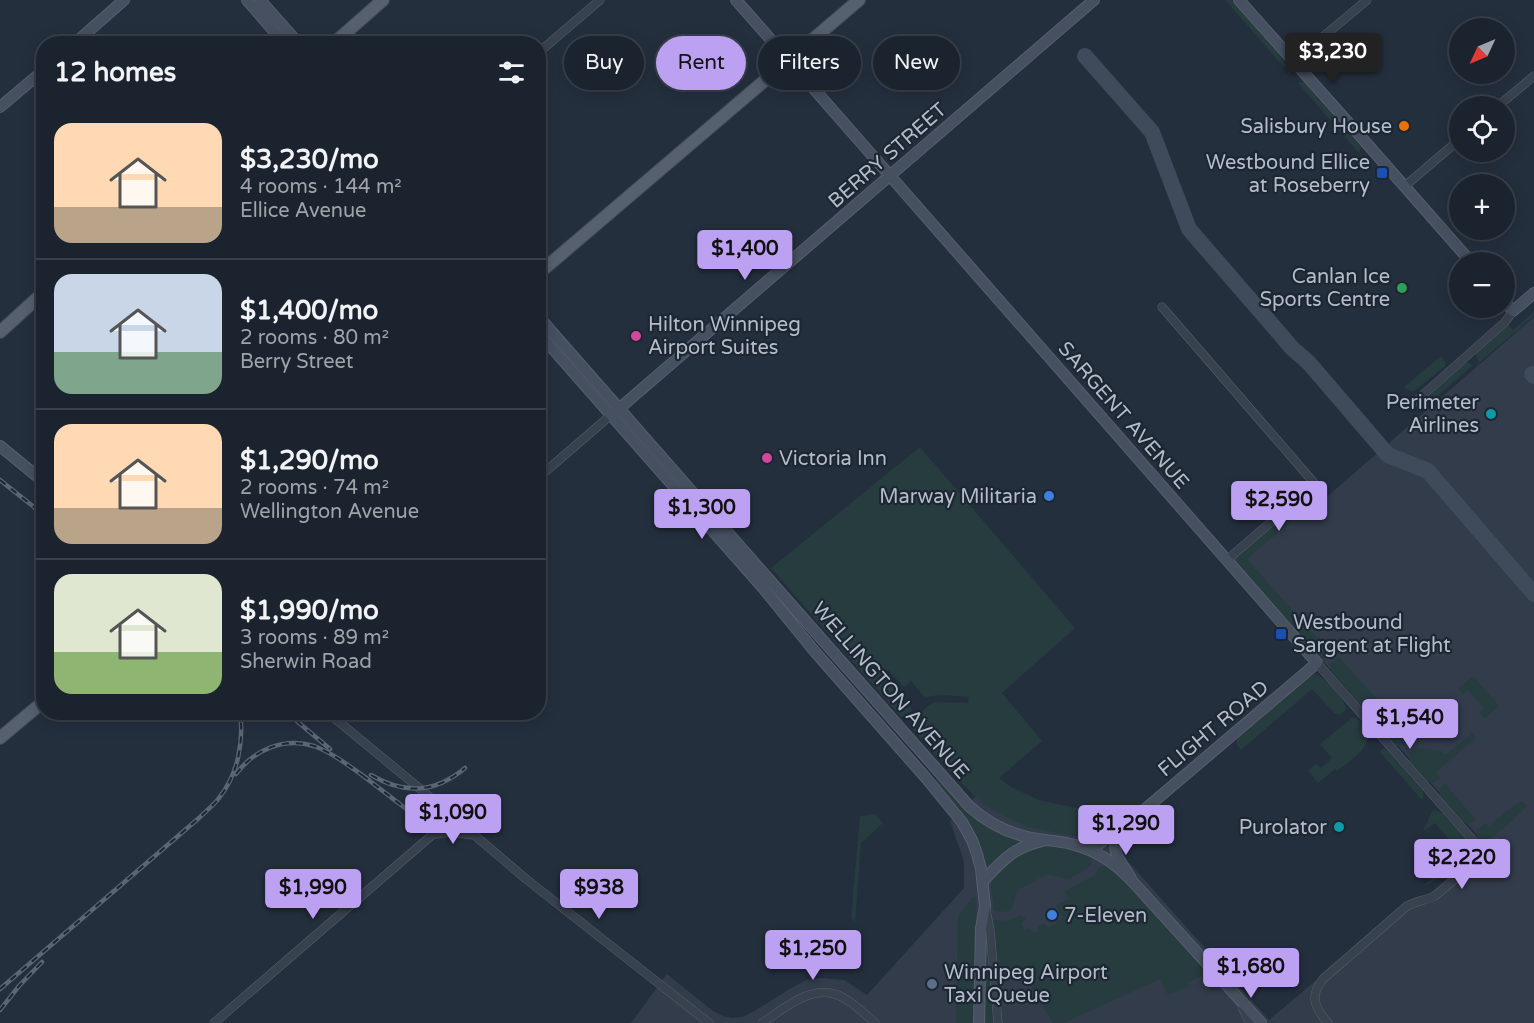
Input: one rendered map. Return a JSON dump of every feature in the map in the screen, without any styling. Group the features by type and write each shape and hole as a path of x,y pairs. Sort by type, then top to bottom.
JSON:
{"main road":[{"path":"83,36 124,0"},
{"path":"247,0 278,36"},
{"path":"260,0 292,36"},
{"path":"342,36 383,0"},
{"name":"SARGENT AVENUE","path":"736,0 767,36"},
{"path":"816,36 859,0"},
{"name":"BERRY STREET","path":"615,412 1094,0"},
{"path":"1239,0 1462,252"},
{"path":"0,107 36,77"},
{"path":"546,269 758,86"},
{"name":"SARGENT AVENUE","path":"815,90 1317,663"},
{"path":"1515,309 1534,293"},
{"path":"0,332 36,299"},
{"path":"0,322 24,309"},
{"name":"WELLINGTON AVENUE","path":"546,325 615,412"},
{"name":"WELLINGTON AVENUE","path":"546,340 615,412 754,570 970,807 1005,829 1023,836 1072,844 1111,862 1132,881 1261,1023"},
{"path":"0,446 36,475"},
{"name":"WELLINGTON AVENUE","path":"754,570 816,653 956,813 968,831 976,848 985,906 981,928 980,1023"},
{"name":"FLIGHT ROAD","path":"1131,821 1317,663"},
{"path":"0,738 36,708"},
{"path":"1086,849 1099,844 1131,821"},
{"path":"1131,821 1115,845 1116,852 1132,881"},
{"path":"982,882 1014,851 1030,843 1048,840"}],"street":[{"path":"546,46 600,0"},
{"path":"1294,61 1366,0"},
{"path":"1510,96 1534,76"},
{"path":"1405,186 1449,149"},
{"path":"1162,307 1315,484 1227,560"},
{"path":"1416,401 1508,318"},
{"name":"BERRY STREET","path":"546,471 615,412"},
{"name":"SARGENT AVENUE","path":"1317,663 1485,854"},
{"path":"337,720 526,879 710,1023"},
{"path":"213,1023 453,817"},
{"path":"429,837 445,831 474,835"},
{"path":"1328,1023 1316,1004 1315,993 1320,982 1407,906 1415,901 1435,896 1497,843"},
{"name":"WELLINGTON AVENUE","path":"985,906 990,930 998,1023"},
{"path":"762,1023 799,999 824,992 844,998 875,1023"},
{"path":"1232,992 1250,1023"}],"shaded area":[{"path":"1534,317 1534,1023 631,1023 667,974 713,1011 732,1018 751,1013 806,980 820,978 844,980 867,995 964,888 964,861 950,821 981,791 1117,849 1269,1020 1319,978 1489,848 1234,561 1310,496 1322,501"}],"green space":[{"path":"1225,0 1231,0 1292,69 1290,74"},
{"path":"1303,81 1361,147 1359,153 1298,83"},
{"path":"1534,312 1534,316 1479,363 1477,351 1508,325 1513,330"},
{"path":"1441,356 1445,361 1445,366 1416,390 1410,391 1404,387"},
{"path":"1466,362 1473,365 1432,401 1434,405 1432,407 1426,404 1425,398"},
{"path":"920,447 1075,628 1002,693 1042,741 999,778 1011,787 1039,800 1090,811 1107,824 1086,838 1028,827 981,802 912,728 911,721 935,702 968,703 969,697 941,695 925,698 911,681 904,687 888,670 886,673 901,690 899,692 912,710 901,717 771,568"},
{"path":"1313,493 1319,497 1247,559 1327,649 1330,646 1333,649 1326,657 1321,658 1238,565 1236,558"},
{"path":"1339,657 1406,732 1410,740 1403,746 1396,746 1332,672 1331,663"},
{"path":"1315,674 1329,683 1342,699 1346,709 1341,715 1335,714 1312,689 1241,750 1237,745 1240,736"},
{"path":"1473,676 1499,706 1485,718 1479,713 1484,708 1468,690 1463,694 1458,689"},
{"path":"1353,717 1362,723 1368,733 1365,746 1361,752 1337,771 1335,769 1318,783 1308,771 1316,764 1321,768 1332,758 1320,744"},
{"path":"1470,731 1476,738 1436,772 1440,778 1432,783 1427,781 1410,762 1409,754 1418,748 1441,751 1445,755 1470,735"},
{"path":"1384,749 1420,788 1423,792 1423,799 1380,752"},
{"path":"936,778 1026,840 988,870 980,844 968,821 935,780"},
{"path":"1445,784 1476,820 1464,823 1440,796 1440,788"},
{"path":"1522,801 1527,806 1508,825 1490,838 1483,841 1478,838 1477,830 1486,823 1489,826"},
{"path":"1435,810 1443,814 1470,844 1471,853 1462,864 1425,886 1461,853 1435,823 1423,831"},
{"path":"875,814 883,823 861,843 855,923 851,918 860,816"},
{"path":"1046,844 1084,852 1091,858 1092,863 1088,868 1069,879 1048,874 1019,889 1009,911 994,910 991,887 993,876 1013,855"},
{"path":"1105,865 1132,886 1207,973 1187,983 1189,986 1168,995 1160,979 1063,1023 1053,1023 1022,971 998,977 993,922 994,920 1007,921 1022,915 1026,920 1021,923 1024,930 1030,928 1033,933 1039,930 1038,927 1044,923 1048,928 1057,924 1056,921 1063,918 1056,905 1069,899 1065,891 1094,876 1100,867"},
{"path":"974,896 976,913 974,1023 956,1023 958,916"},
{"path":"984,926 986,926 993,1023 986,1023"}],"taxiway":[{"path":"1085,56 1152,132 1189,229 1388,455 1428,471 1534,594"}],"railway":[{"path":"0,480 36,509"},
{"path":"0,989 217,801 226,789 235,768 240,746 241,720"},
{"path":"296,720 330,749"},
{"path":"236,774 260,752 291,743 314,746 342,761 369,780"},
{"path":"371,775 396,786 419,788 442,782 465,768"},
{"path":"362,775 418,818"},
{"path":"0,1010 42,962"}],"place":[{"name":"Salisbury House","path":"1404,126"},
{"name":"Westbound Ellice at Roseberry","path":"1382,173"},
{"name":"Canlan Ice Sports Centre","path":"1402,288"},
{"name":"Hilton Winnipeg Airport Suites","path":"636,336"},
{"name":"Perimeter Airlines","path":"1491,414"},
{"name":"Victoria Inn","path":"767,458"},
{"name":"Marway Militaria","path":"1049,496"},
{"name":"Westbound Sargent at Flight","path":"1281,634"},
{"name":"Purolator","path":"1339,827"},
{"name":"7-Eleven","path":"1052,915"},
{"name":"Winnipeg Airport Taxi Queue","path":"932,984"}]}
